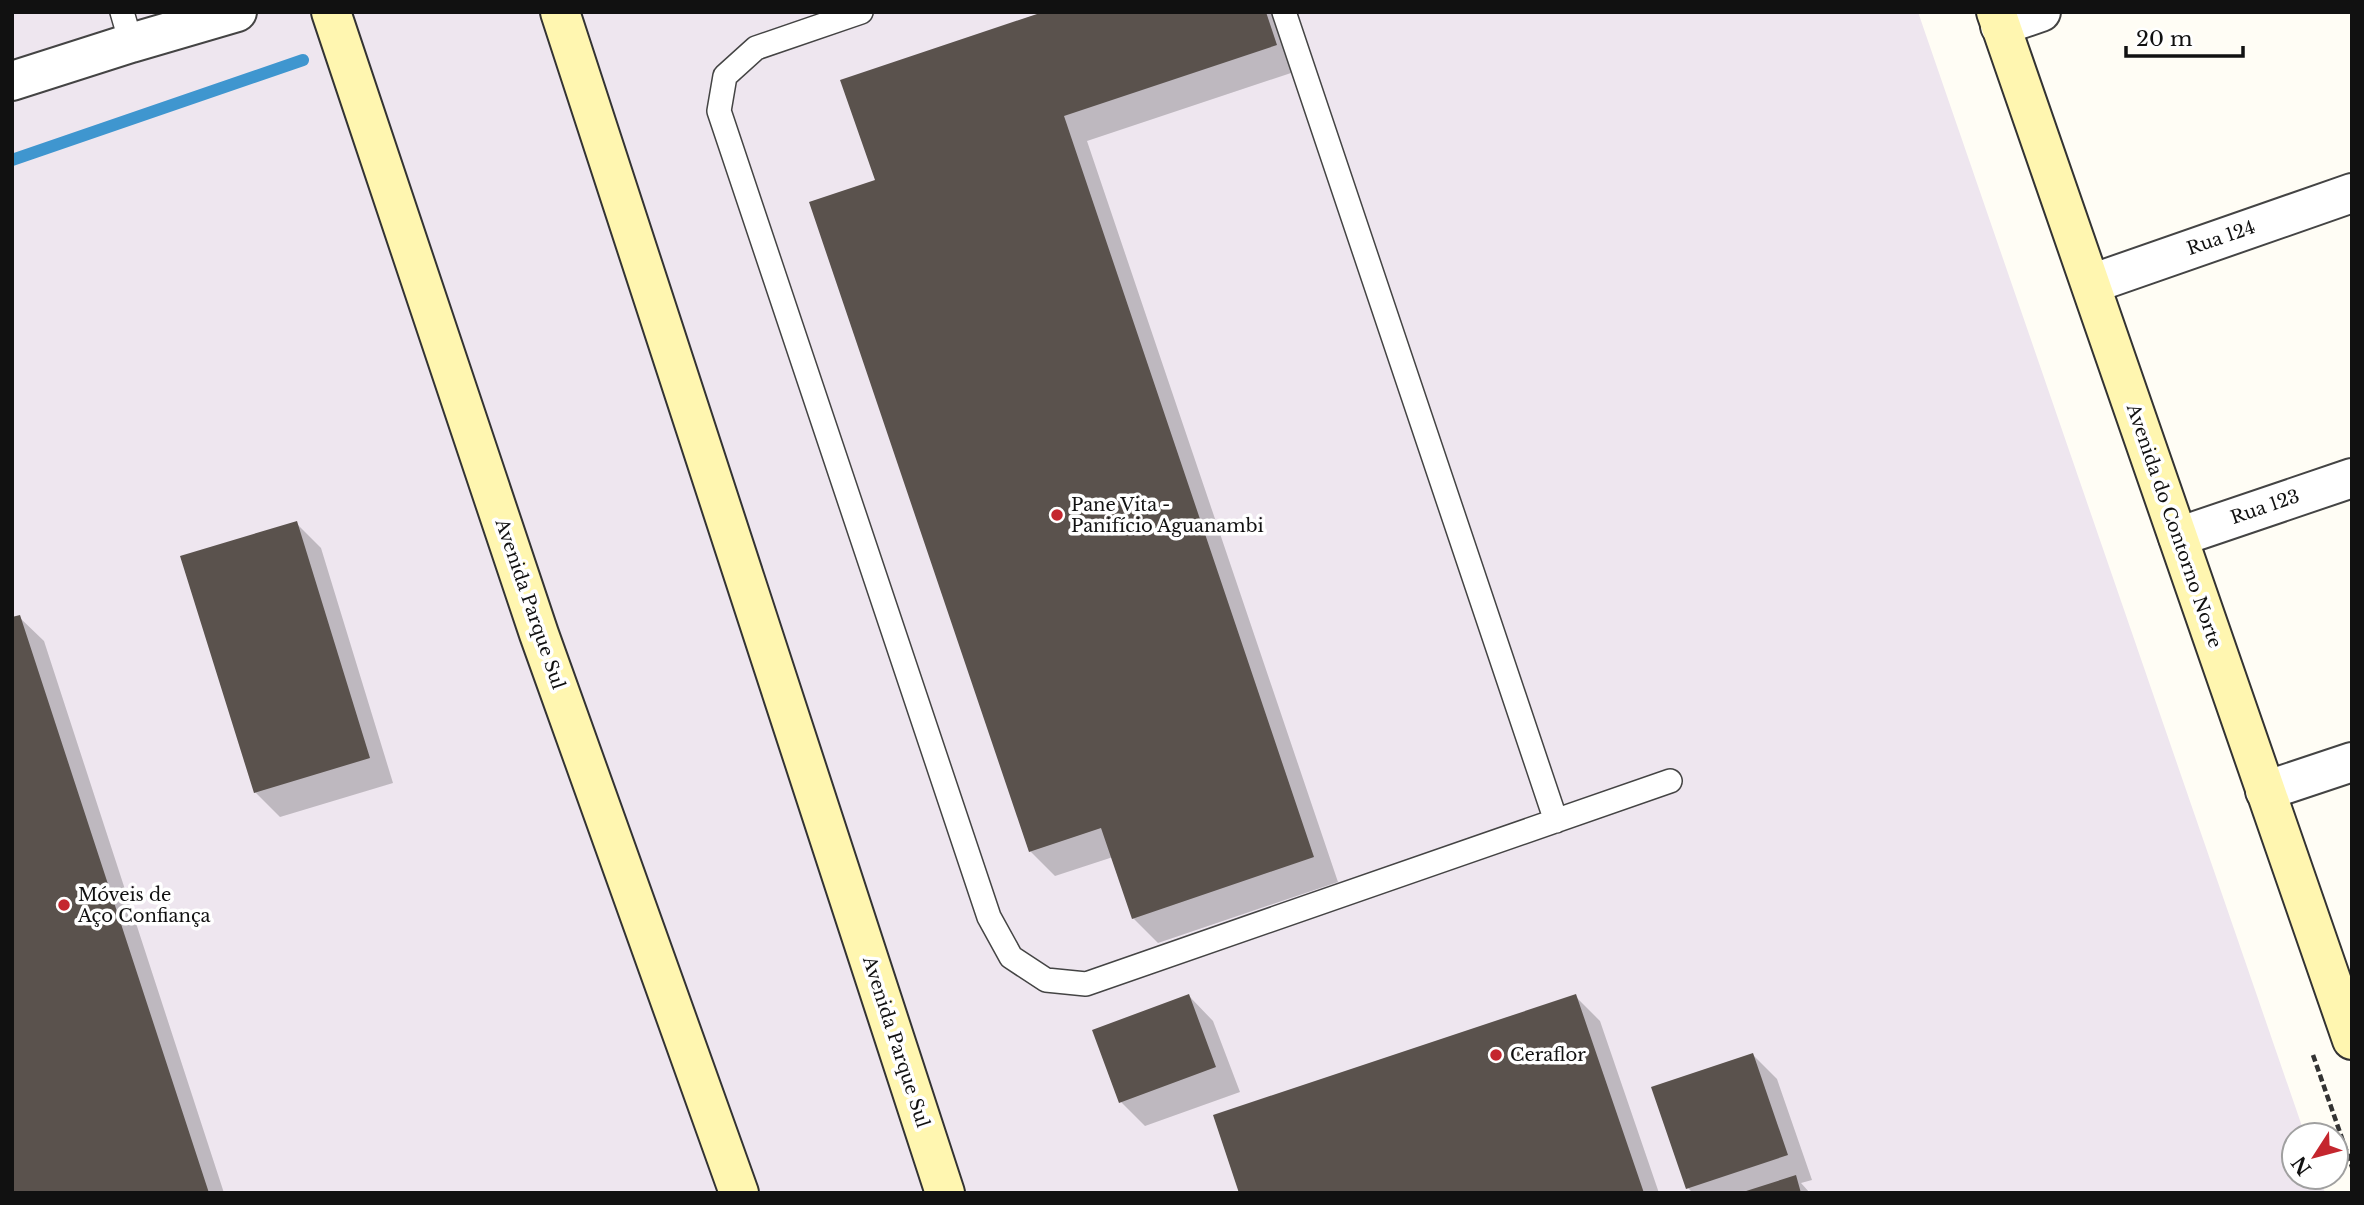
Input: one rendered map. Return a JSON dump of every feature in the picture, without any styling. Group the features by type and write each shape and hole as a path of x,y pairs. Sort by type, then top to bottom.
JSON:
{"street":[{"path":"12,81 126,27 237,12"},
{"name":"Avenida Parque Sul","path":"331,12 539,634 739,1193"},
{"name":"Avenida Parque Sul","path":"560,12 946,1193"},
{"path":"1998,19 2041,12"},
{"name":"Avenida do Contorno Norte","path":"1998,19 2352,1040"},
{"name":"Rua 124","path":"2091,284 2352,192"},
{"name":"Rua 123","path":"2178,537 2352,478"},
{"path":"2265,791 2352,762"}],"lane":[{"path":"861,12 756,48 725,76 719,111 984,904 1011,957 1046,980 1086,984 1670,781"},
{"path":"1284,12 1556,821"}],"shaded area":[{"path":"12,12 1918,12 2300,1121 2280,1121 2280,1191 2325,1193 12,1193"}],"building":[{"name":"Pane Vita - Panifício Aguanambi","path":"1043,12 1266,12 1277,45 1064,116 1314,857 1132,919 1101,828 1029,852 809,202 875,180 840,80"},
{"path":"297,521 370,758 254,793 180,556"},
{"name":"Móveis de Aço Confiança","path":"20,615 209,1193 12,1193 12,617"},
{"path":"1189,994 1216,1067 1119,1103 1092,1030"},
{"name":"Ceraflor","path":"1576,994 1644,1193 1239,1193 1213,1115"},
{"path":"1753,1053 1788,1155 1686,1189 1651,1087"},
{"path":"1796,1175 1801,1193 1743,1193 1743,1192"}],"waterway":[{"path":"12,160 303,60"}],"place":[{"name":"Pane Vita - Panifício Aguanambi","path":"1057,515"},
{"name":"Móveis de Aço Confiança","path":"64,905"},
{"name":"Ceraflor","path":"1496,1055"}]}
